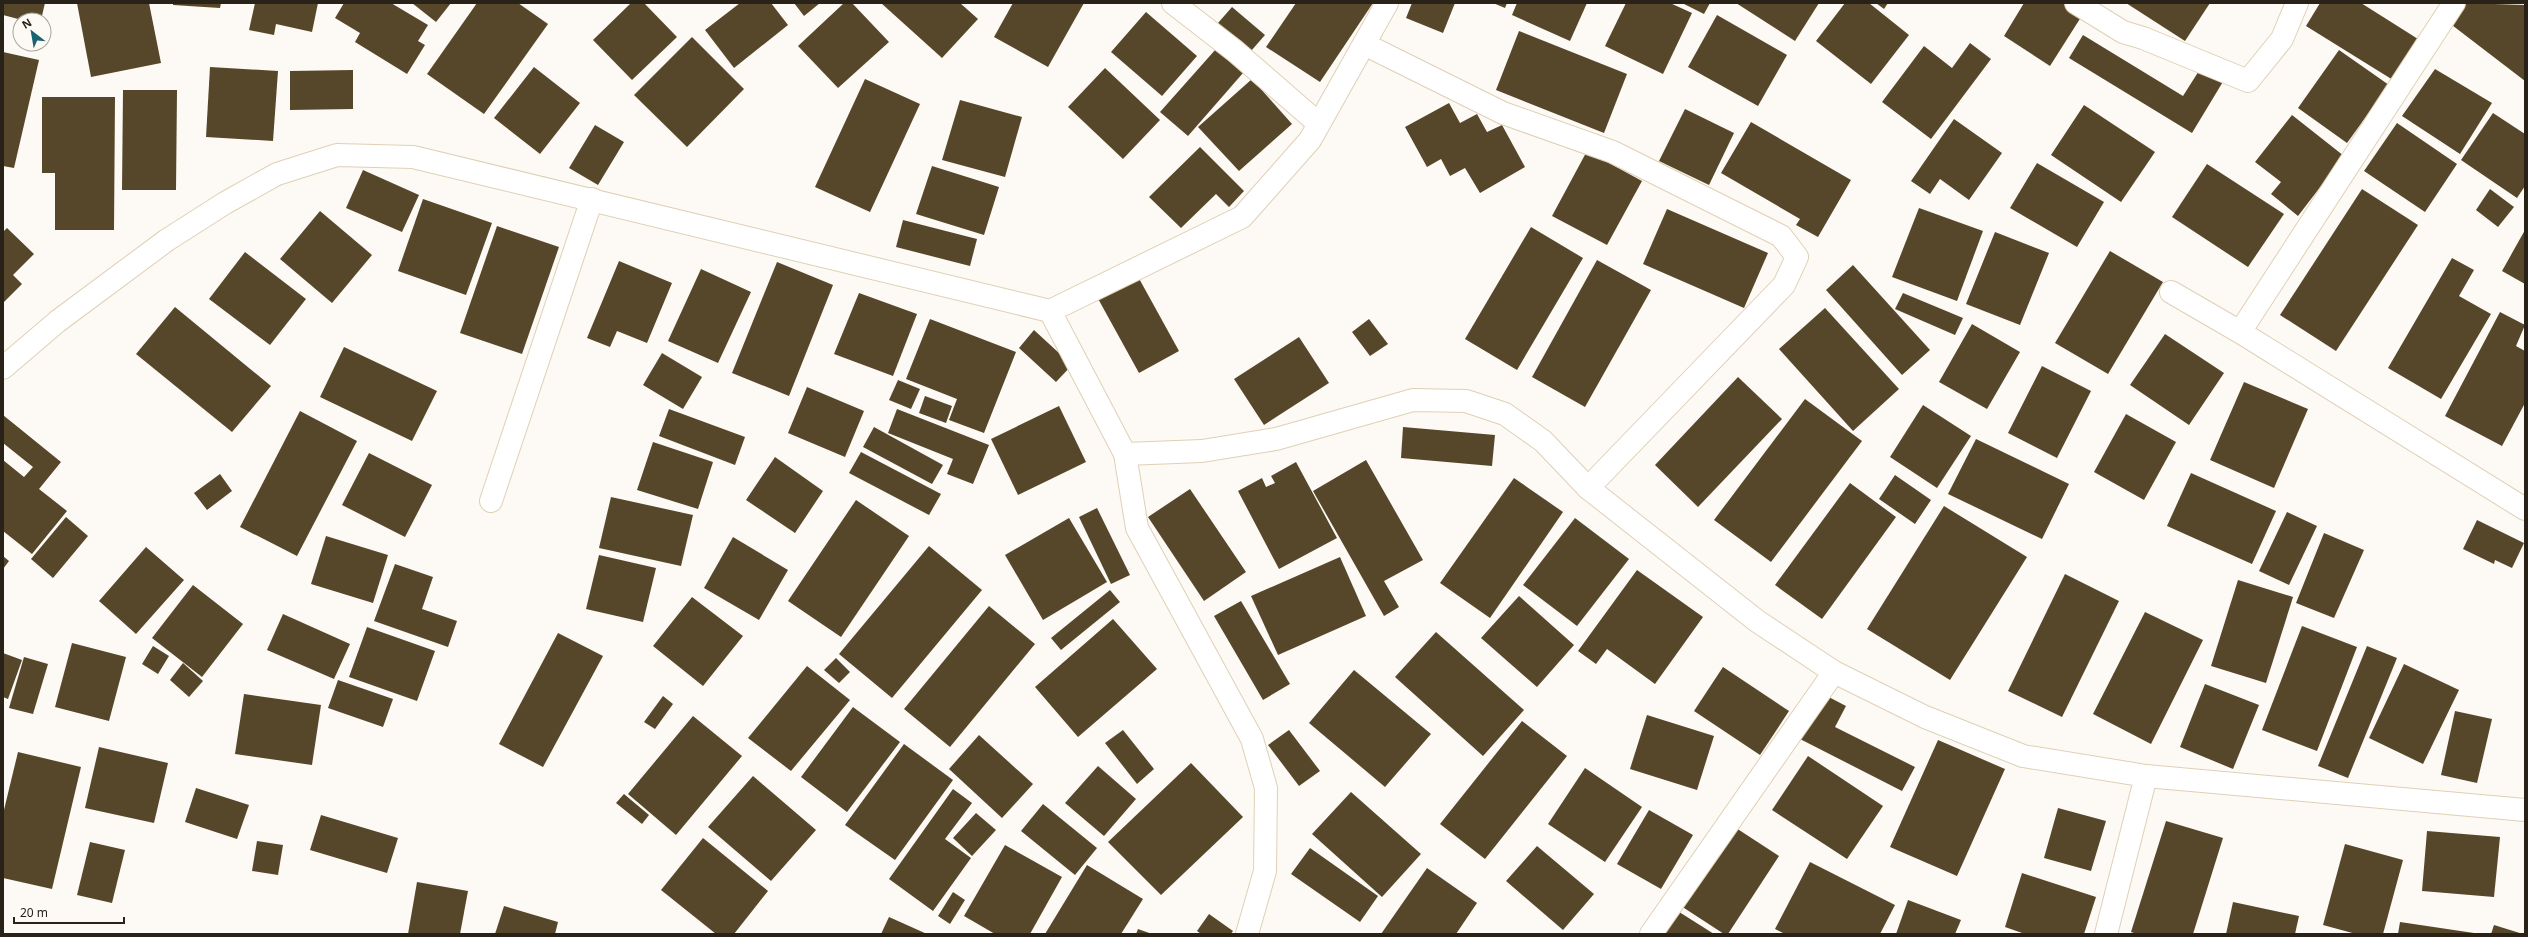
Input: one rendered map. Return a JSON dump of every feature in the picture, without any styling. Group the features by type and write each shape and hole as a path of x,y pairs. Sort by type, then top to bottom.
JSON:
{"street":[{"path":"1173,3 1235,51 1319,124"},
{"path":"3,368 58,320 109,281 167,240 225,203 277,174 337,155 413,157 592,199 1050,311 1242,217 1310,140 1387,3"},
{"path":"2076,3 2123,32 2248,82 2282,39 2297,3"},
{"path":"2240,332 2454,3"},
{"path":"1364,44 1503,113 1613,152 1781,236 1797,257 1784,285 1588,488"},
{"path":"491,501 592,199"},
{"path":"2171,292 2240,332 2525,509"},
{"path":"1050,311 1125,454 1137,528 1252,739 1266,788 1265,871 1247,934"},
{"path":"1125,454 1202,451 1276,440 1413,400 1466,401 1505,414 1512,418 1543,441 1588,488 1757,621 1834,672 1925,717 2023,756 2146,776 2525,810"},
{"path":"1651,934 1834,672"},
{"path":"2106,934 2146,776"}],"building":[{"path":"3,3 45,3 43,12 12,12 12,17 3,15"},
{"path":"77,3 149,3 161,63 91,77"},
{"path":"173,3 221,3 220,8 173,5"},
{"path":"255,3 318,3 312,32 276,24 274,35 249,30"},
{"path":"344,3 391,3 428,25 418,41 425,45 407,74 355,42 360,33 335,18"},
{"path":"412,3 451,3 436,22"},
{"path":"477,3 518,3 548,24 484,114 427,74"},
{"path":"631,3 644,3 677,37 632,80 593,40"},
{"path":"740,3 771,3 788,25 734,68 705,30"},
{"path":"794,3 820,3 804,16"},
{"path":"844,3 852,3 889,42 838,88 798,46"},
{"path":"881,3 960,3 978,19 942,58"},
{"path":"1013,3 1084,3 1048,67 994,37"},
{"path":"1296,3 1373,3 1320,82 1266,47"},
{"path":"1412,3 1455,3 1443,33 1406,18"},
{"path":"1493,3 1507,3 1505,8"},
{"path":"1517,3 1587,3 1570,41 1512,15"},
{"path":"1626,3 1670,3 1692,13 1663,74 1605,46"},
{"path":"1682,3 1710,3 1704,14"},
{"path":"1736,3 1819,3 1795,41"},
{"path":"1845,3 1869,3 1909,35 1871,84 1816,41"},
{"path":"1876,3 1888,3 1884,9"},
{"path":"2024,3 2065,3 2083,14 2050,66 2004,36"},
{"path":"2126,3 2210,3 2185,41"},
{"path":"2320,3 2361,3 2418,39 2393,80 2306,26"},
{"path":"2463,3 2525,5 2525,81 2448,22"},
{"path":"1232,7 1265,35 1251,51 1218,23"},
{"path":"1146,12 1197,56 1162,96 1111,52"},
{"path":"1717,15 1787,55 1758,106 1688,67"},
{"path":"1519,31 1627,74 1604,133 1496,90"},
{"path":"2083,35 2183,96 2202,66 2224,80 2192,133 2069,58"},
{"path":"692,37 744,89 687,147 634,95"},
{"path":"1970,43 1991,59 1931,139 1882,102 1924,46 1952,68"},
{"path":"1216,49 1243,73 1188,136 1160,112"},
{"path":"2339,50 2389,85 2347,143 2298,108"},
{"path":"3,52 39,60 14,168 3,166"},
{"path":"210,67 278,71 273,141 206,137"},
{"path":"534,67 580,103 540,154 494,118"},
{"path":"1105,68 1160,120 1123,159 1068,107"},
{"path":"2435,69 2492,103 2460,154 2402,116"},
{"path":"353,70 353,109 290,110 290,71"},
{"path":"865,79 920,104 870,212 815,187"},
{"path":"1252,79 1292,124 1239,171 1198,127"},
{"path":"123,90 177,90 176,190 122,190"},
{"path":"42,97 115,97 114,230 55,230 55,173 42,173"},
{"path":"960,100 1022,117 1005,177 942,160"},
{"path":"1449,103 1460,123 1477,114 1487,132 1502,125 1525,167 1480,193 1465,168 1450,176 1441,159 1427,167 1405,127"},
{"path":"2084,105 2155,152 2121,202 2051,155"},
{"path":"1685,109 1734,133 1709,185 1659,161"},
{"path":"2493,113 2525,134 2525,186 2517,198 2461,160"},
{"path":"2292,115 2344,156 2298,216 2271,194 2281,182 2255,162"},
{"path":"1954,119 2002,153 1969,200 1940,179 1930,194 1911,181"},
{"path":"1751,122 1851,180 1818,237 1796,225 1800,219 1721,173"},
{"path":"2397,123 2457,164 2425,212 2364,171"},
{"path":"595,125 624,142 598,185 569,168"},
{"path":"1200,147 1244,191 1229,207 1216,194 1181,228 1149,197"},
{"path":"1587,151 1642,181 1607,245 1552,216"},
{"path":"2037,163 2104,202 2077,247 2010,208"},
{"path":"2207,164 2284,214 2248,267 2172,217"},
{"path":"932,166 999,187 984,235 916,214"},
{"path":"363,170 419,195 402,232 346,208"},
{"path":"2362,189 2418,225 2336,351 2280,315"},
{"path":"2490,189 2514,207 2498,227 2476,210"},
{"path":"423,199 492,223 466,295 398,271"},
{"path":"1919,208 1983,231 1957,301 1892,277"},
{"path":"1667,209 1768,253 1744,308 1643,264"},
{"path":"320,211 372,255 332,303 280,259"},
{"path":"903,220 977,239 970,266 896,247"},
{"path":"497,226 559,247 522,354 460,333"},
{"path":"1531,227 1583,258 1517,370 1465,339"},
{"path":"7,228 34,254 13,275 22,284 3,303 3,232"},
{"path":"2525,230 2525,284 2502,271"},
{"path":"1995,232 2049,253 2020,325 1966,304"},
{"path":"2110,251 2163,282 2108,374 2055,343"},
{"path":"245,252 306,299 270,345 209,299"},
{"path":"2452,258 2474,270 2459,296 2491,314 2441,399 2388,368"},
{"path":"1597,260 1651,290 1585,407 1532,377"},
{"path":"619,261 672,283 647,343 617,331 610,347 587,338"},
{"path":"777,262 833,285 789,396 732,373"},
{"path":"1853,265 1930,350 1902,375 1826,290"},
{"path":"701,269 751,292 718,363 668,341"},
{"path":"1136,273 1179,351 1139,373 1096,295"},
{"path":"859,293 917,314 893,376 834,354"},
{"path":"1903,293 1963,318 1955,335 1895,309"},
{"path":"175,307 271,386 232,432 136,354"},
{"path":"1825,308 1899,389 1853,431 1779,349"},
{"path":"2500,312 2525,325 2516,346 2525,351 2525,403 2502,446 2445,416"},
{"path":"930,319 1016,352 984,433 949,420 957,399 906,379"},
{"path":"1369,319 1388,344 1370,356 1352,332"},
{"path":"1972,324 2020,352 1987,409 1939,382"},
{"path":"1034,330 1072,365 1056,382 1019,348"},
{"path":"2165,334 2224,373 2189,425 2130,385"},
{"path":"1299,337 1329,383 1264,425 1234,379"},
{"path":"344,347 437,391 412,441 320,397"},
{"path":"662,353 702,377 683,409 643,385"},
{"path":"2042,366 2091,391 2057,458 2008,433"},
{"path":"1738,377 1782,419 1698,507 1655,465"},
{"path":"898,380 920,389 911,409 889,400"},
{"path":"2244,382 2308,409 2274,488 2210,460"},
{"path":"807,387 864,411 845,457 788,433"},
{"path":"925,396 952,406 946,423 919,413"},
{"path":"1805,399 1862,441 1771,562 1714,520"},
{"path":"1923,405 1971,436 1937,488 1890,457"},
{"path":"1059,406 1086,462 1018,495 991,439"},
{"path":"669,409 745,437 735,465 659,436"},
{"path":"897,409 989,445 973,484 947,474 953,459 888,433"},
{"path":"300,411 357,441 297,556 240,527"},
{"path":"2126,414 2176,442 2144,500 2094,472"},
{"path":"3,415 61,462 39,489 67,511 32,554 3,531 3,460 24,477 33,467 3,443"},
{"path":"874,427 943,465 932,484 863,447"},
{"path":"1403,427 1495,435 1492,466 1401,458"},
{"path":"1976,439 2069,484 2042,539 1948,494"},
{"path":"653,442 713,462 698,509 637,490"},
{"path":"861,452 941,494 929,515 849,473"},
{"path":"369,453 432,485 405,537 342,505"},
{"path":"775,457 823,491 795,533 746,500"},
{"path":"1366,460 1423,560 1384,581 1399,607 1384,616 1313,491"},
{"path":"1296,462 1337,538 1279,569 1238,491 1262,478 1266,487 1275,483 1271,476"},
{"path":"2191,473 2276,511 2252,564 2167,526"},
{"path":"220,474 232,491 207,510 194,493"},
{"path":"1895,475 1931,500 1915,524 1879,499"},
{"path":"1514,478 1563,512 1490,618 1440,583"},
{"path":"1850,483 1896,517 1822,619 1775,585"},
{"path":"1190,489 1246,572 1204,601 1148,517"},
{"path":"611,497 693,515 681,566 599,548"},
{"path":"856,500 909,536 841,637 788,601"},
{"path":"1944,506 2027,557 1950,680 1867,629"},
{"path":"1097,508 1130,575 1111,584 1079,517"},
{"path":"2287,512 2317,526 2289,585 2259,571"},
{"path":"66,517 88,536 53,578 31,559"},
{"path":"1069,518 1107,582 1043,620 1005,555"},
{"path":"1575,518 1629,559 1577,626 1523,585"},
{"path":"2477,520 2524,543 2512,568 2495,560 2494,564 2463,549"},
{"path":"2324,533 2364,550 2334,618 2296,603"},
{"path":"326,536 388,555 373,603 311,584"},
{"path":"733,537 788,570 759,620 704,588"},
{"path":"929,546 982,590 892,698 839,654"},
{"path":"146,547 184,580 136,634 99,601"},
{"path":"599,555 656,568 643,622 586,609"},
{"path":"3,556 9,561 3,569"},
{"path":"1340,557 1366,616 1278,655 1251,596"},
{"path":"395,564 433,577 422,609 457,621 448,647 374,621"},
{"path":"1637,570 1703,617 1655,684 1607,649 1596,664 1578,651"},
{"path":"2065,574 2119,601 2062,717 2008,691"},
{"path":"2238,580 2293,597 2266,683 2211,666"},
{"path":"193,585 243,624 202,677 152,638"},
{"path":"1110,590 1120,602 1061,650 1051,638"},
{"path":"1519,596 1574,645 1537,687 1481,638"},
{"path":"692,597 743,636 703,686 653,646"},
{"path":"1241,601 1290,684 1263,700 1214,616"},
{"path":"989,606 1035,644 950,747 904,709"},
{"path":"2145,612 2203,640 2151,744 2093,714"},
{"path":"283,614 350,644 334,679 267,650"},
{"path":"1113,619 1157,669 1078,737 1035,687"},
{"path":"2302,626 2357,647 2317,751 2262,730"},
{"path":"367,627 435,651 417,701 349,677"},
{"path":"1436,632 1524,710 1483,756 1395,677"},
{"path":"558,633 603,656 543,767 499,744"},
{"path":"72,643 126,657 109,721 55,707"},
{"path":"153,646 169,656 158,674 142,664"},
{"path":"2367,646 2397,658 2348,778 2318,766"},
{"path":"3,653 22,660 8,699 3,697"},
{"path":"24,657 48,664 33,714 9,708"},
{"path":"836,658 850,672 839,683 824,670"},
{"path":"183,663 203,681 189,697 170,680"},
{"path":"2404,664 2459,690 2423,764 2369,738"},
{"path":"807,666 850,700 791,771 748,738"},
{"path":"1723,667 1789,711 1760,755 1694,711"},
{"path":"1354,670 1431,734 1385,787 1309,723"},
{"path":"338,680 393,699 383,727 328,708"},
{"path":"2205,684 2259,705 2233,769 2180,747"},
{"path":"244,694 321,705 312,765 235,754"},
{"path":"1823,694 1846,706 1835,727 1915,767 1902,791 1800,739"},
{"path":"663,696 673,704 655,729 644,722"},
{"path":"853,707 900,742 847,812 801,777"},
{"path":"2455,711 2492,719 2477,783 2441,775"},
{"path":"1647,715 1714,736 1697,790 1630,769"},
{"path":"693,716 742,756 676,835 628,794"},
{"path":"1522,721 1567,756 1485,859 1440,824"},
{"path":"1123,730 1154,769 1137,784 1105,743"},
{"path":"1289,730 1320,771 1299,786 1268,745"},
{"path":"979,735 1033,784 1002,818 949,769"},
{"path":"1938,740 2005,769 1957,876 1890,847"},
{"path":"904,744 953,780 895,860 845,825"},
{"path":"99,747 168,763 154,823 85,808"},
{"path":"18,752 81,767 52,889 3,878 3,814"},
{"path":"1808,756 1883,806 1847,859 1772,810"},
{"path":"1191,763 1243,817 1161,895 1108,842"},
{"path":"1098,766 1136,799 1104,836 1065,803"},
{"path":"1585,768 1642,807 1605,862 1548,824"},
{"path":"753,776 816,830 771,881 708,827"},
{"path":"196,788 249,805 237,839 185,822"},
{"path":"953,789 972,803 945,839 971,858 933,911 889,879"},
{"path":"1351,792 1421,854 1382,897 1312,834"},
{"path":"624,794 649,815 642,824 616,803"},
{"path":"1043,804 1097,848 1075,875 1021,831"},
{"path":"2058,808 2106,821 2091,871 2044,858"},
{"path":"1649,810 1693,835 1661,889 1617,864"},
{"path":"976,813 996,830 972,856 953,838"},
{"path":"321,815 398,838 387,873 310,850"},
{"path":"2166,821 2223,838 2193,934 2137,934 2131,932"},
{"path":"1733,826 1779,856 1728,934 1724,934 1681,906"},
{"path":"2427,831 2500,837 2494,897 2422,891"},
{"path":"703,838 768,891 734,934 716,934 661,890"},
{"path":"257,841 283,845 278,875 252,871"},
{"path":"90,842 125,850 112,903 77,895"},
{"path":"2345,844 2403,860 2383,934 2356,934 2323,925"},
{"path":"1005,845 1062,877 1030,934 995,934 964,916"},
{"path":"1537,846 1594,894 1563,930 1506,881"},
{"path":"1310,848 1378,896 1360,922 1291,874"},
{"path":"1810,862 1895,905 1880,934 1785,934 1775,929"},
{"path":"1087,865 1143,899 1121,934 1045,934"},
{"path":"1427,868 1477,903 1456,934 1381,934"},
{"path":"2022,873 2096,897 2084,934 2025,934 2005,927"},
{"path":"417,882 468,891 460,934 408,934"},
{"path":"953,892 965,900 950,924 938,916"},
{"path":"1908,900 1961,920 1955,934 1896,934"},
{"path":"2233,902 2299,916 2295,934 2226,934"},
{"path":"504,906 558,922 555,934 495,934"},
{"path":"1676,910 1714,934 1661,934"},
{"path":"1209,914 1233,931 1231,934 1201,934 1197,931"},
{"path":"889,917 927,934 881,934"},
{"path":"2400,922 2474,933 2474,934 2398,934"},
{"path":"2494,925 2523,934 2491,934"},
{"path":"1138,929 1152,934 1136,934"}]}
